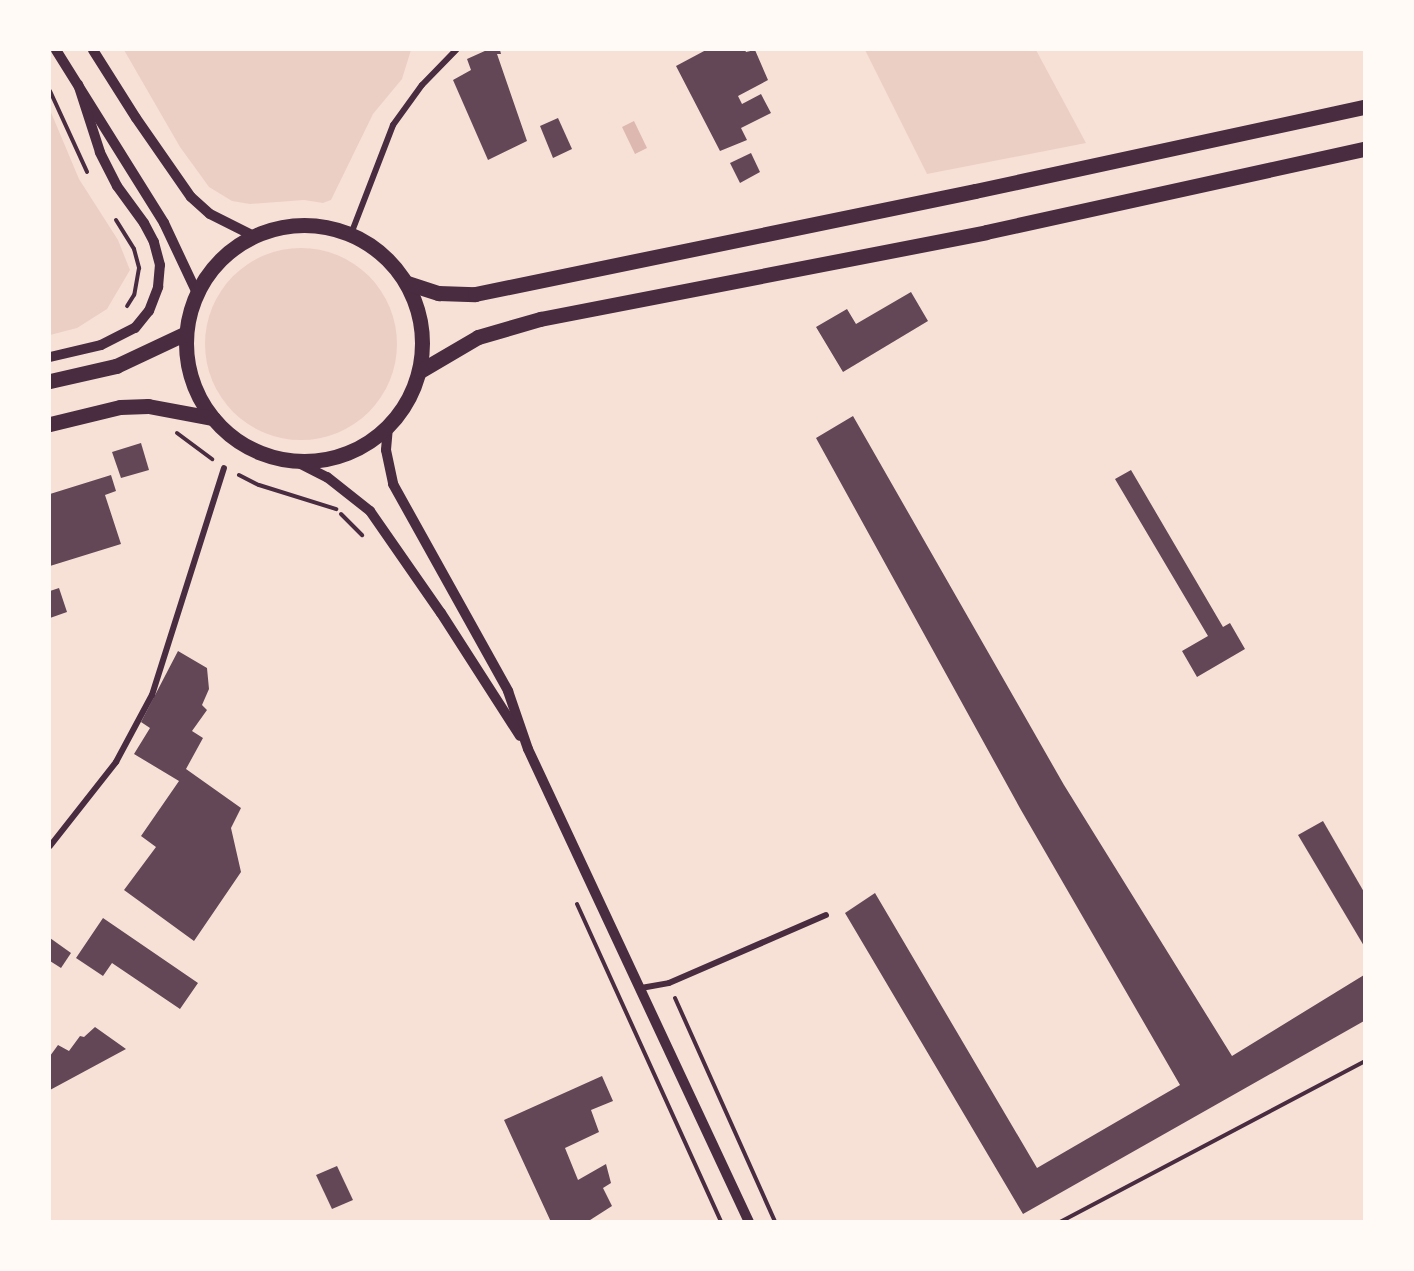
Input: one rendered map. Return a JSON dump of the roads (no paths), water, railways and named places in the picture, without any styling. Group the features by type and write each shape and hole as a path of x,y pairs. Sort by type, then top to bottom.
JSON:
{"main road":[{"path":"407,283 438,293 475,294 975,191 1365,107"},
{"path":"420,371 478,337 540,319 986,232 1365,148"},
{"path":"302,224 327,226 351,234 373,246 392,263 407,283 417,304 422,326 423,349 420,371 412,392 388,427 354,450 334,457 293,460 257,451 226,431 213,418 200,399 192,378 187,356 186,333 197,293 220,259 254,236 278,227 302,224"},
{"path":"50,381 116,366 186,333"},
{"path":"50,424 120,407 148,406 213,418"}],"street":[{"path":"56,50 164,223 197,293"},
{"path":"93,50 136,118 191,197 210,214 254,236"},
{"path":"351,234 393,125 422,85 456,50"},
{"path":"50,357 101,345 135,328 148,310 158,287 160,265 154,242 144,223 117,186 100,152 78,84"},
{"path":"388,427 386,450 393,484 508,691 528,749 749,1221"},
{"path":"293,460 327,477 370,511 441,613 528,749"},
{"path":"50,846 116,762 152,695 224,468"},
{"path":"641,988 669,983 826,915"}]}
